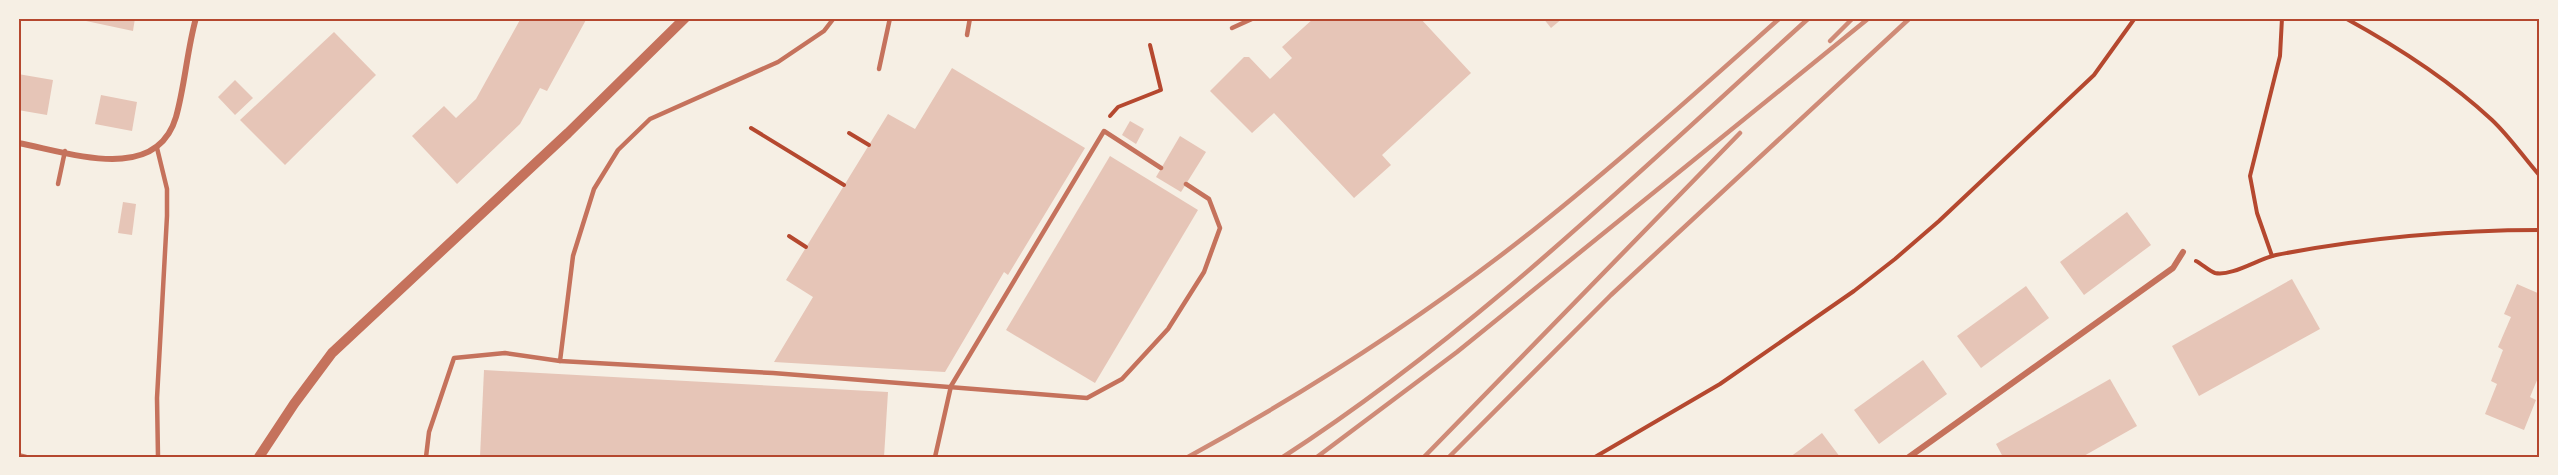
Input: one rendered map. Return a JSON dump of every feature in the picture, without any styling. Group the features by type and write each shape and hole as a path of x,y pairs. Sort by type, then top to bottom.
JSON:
{"street":[{"path":"18,143 113,160 137,158 157,148 175,119 196,18"},
{"path":"259,457 294,404 332,353 568,133 685,18"},
{"path":"1910,457 2173,268 2183,252"}],"lane":[{"path":"560,361 573,256 594,189 618,150 650,119 778,62 824,31 834,18"},
{"path":"879,69 890,18"},
{"path":"967,35 970,18"},
{"path":"1232,28 1254,18"},
{"path":"935,457 951,386 1104,130 1161,168"},
{"path":"157,148 167,189 157,398 158,457"},
{"path":"58,184 65,151"},
{"path":"426,457 429,432 454,358 505,353 560,361 951,386 1087,398 1122,379 1168,329 1204,272 1220,228 1209,199 1186,184"},
{"path":"18,455 26,457"}],"path":[{"path":"1595,457 1720,384 1854,291 1895,259 1939,221 2094,75 2135,18"},
{"path":"2272,256 2257,213 2250,176 2280,56 2282,18"},
{"path":"2345,18 2410,55 2462,95 2494,122 2540,176"},
{"path":"1112,111 1161,90 1150,45"},
{"path":"751,128 844,185"},
{"path":"849,133 869,145"},
{"path":"2183,252 2215,273 2225,273 2272,256 2383,238 2472,230 2540,230"},
{"path":"789,236 806,247"}],"building":[{"path":"72,18 135,18 133,31"},
{"path":"521,18 587,18 547,91 540,88 520,124 457,184 412,136 444,106 456,118 476,99"},
{"path":"1314,18 1420,18 1471,73 1382,155 1391,165 1354,198 1274,113 1252,133 1210,91 1244,57 1249,57 1270,79 1292,58 1282,47"},
{"path":"1543,18 1563,18 1551,28"},
{"path":"334,32 376,75 285,165 240,120"},
{"path":"952,68 1085,148 1008,275 1004,272 945,372 774,362 813,297 786,280 888,114 915,129"},
{"path":"18,74 53,80 47,115 18,110"},
{"path":"235,80 253,98 235,115 218,97"},
{"path":"101,95 137,102 132,131 95,124"},
{"path":"1130,121 1144,129 1136,144 1122,135"},
{"path":"1180,136 1206,152 1181,192 1156,177"},
{"path":"1110,156 1198,210 1095,383 1006,330"},
{"path":"123,202 136,204 132,235 118,233"},
{"path":"2127,212 2151,245 2084,295 2060,262"},
{"path":"2292,279 2320,329 2199,396 2172,346"},
{"path":"2517,284 2540,294 2540,355 2537,363 2540,365 2540,373 2530,397 2536,400 2524,430 2485,414 2497,384 2491,381 2503,350 2498,347 2511,317 2504,314"},
{"path":"2026,286 2049,318 1981,368 1957,336"},
{"path":"1923,360 1947,394 1879,444 1854,410"},
{"path":"484,370 888,392 884,457 480,457"},
{"path":"2110,379 2137,426 2082,457 2003,457 1996,444"},
{"path":"1822,433 1840,457 1790,457 1801,449"}],"railway":[{"path":"1188,457 1279,405 1367,350 1495,260 1598,177 1780,18"},
{"path":"1283,457 1354,409 1489,304 1619,191 1809,18"},
{"path":"1830,41 1853,18"},
{"path":"1317,457 1457,352 1869,18"},
{"path":"1449,457 1611,295 1910,18"},
{"path":"1424,457 1740,133"}]}
